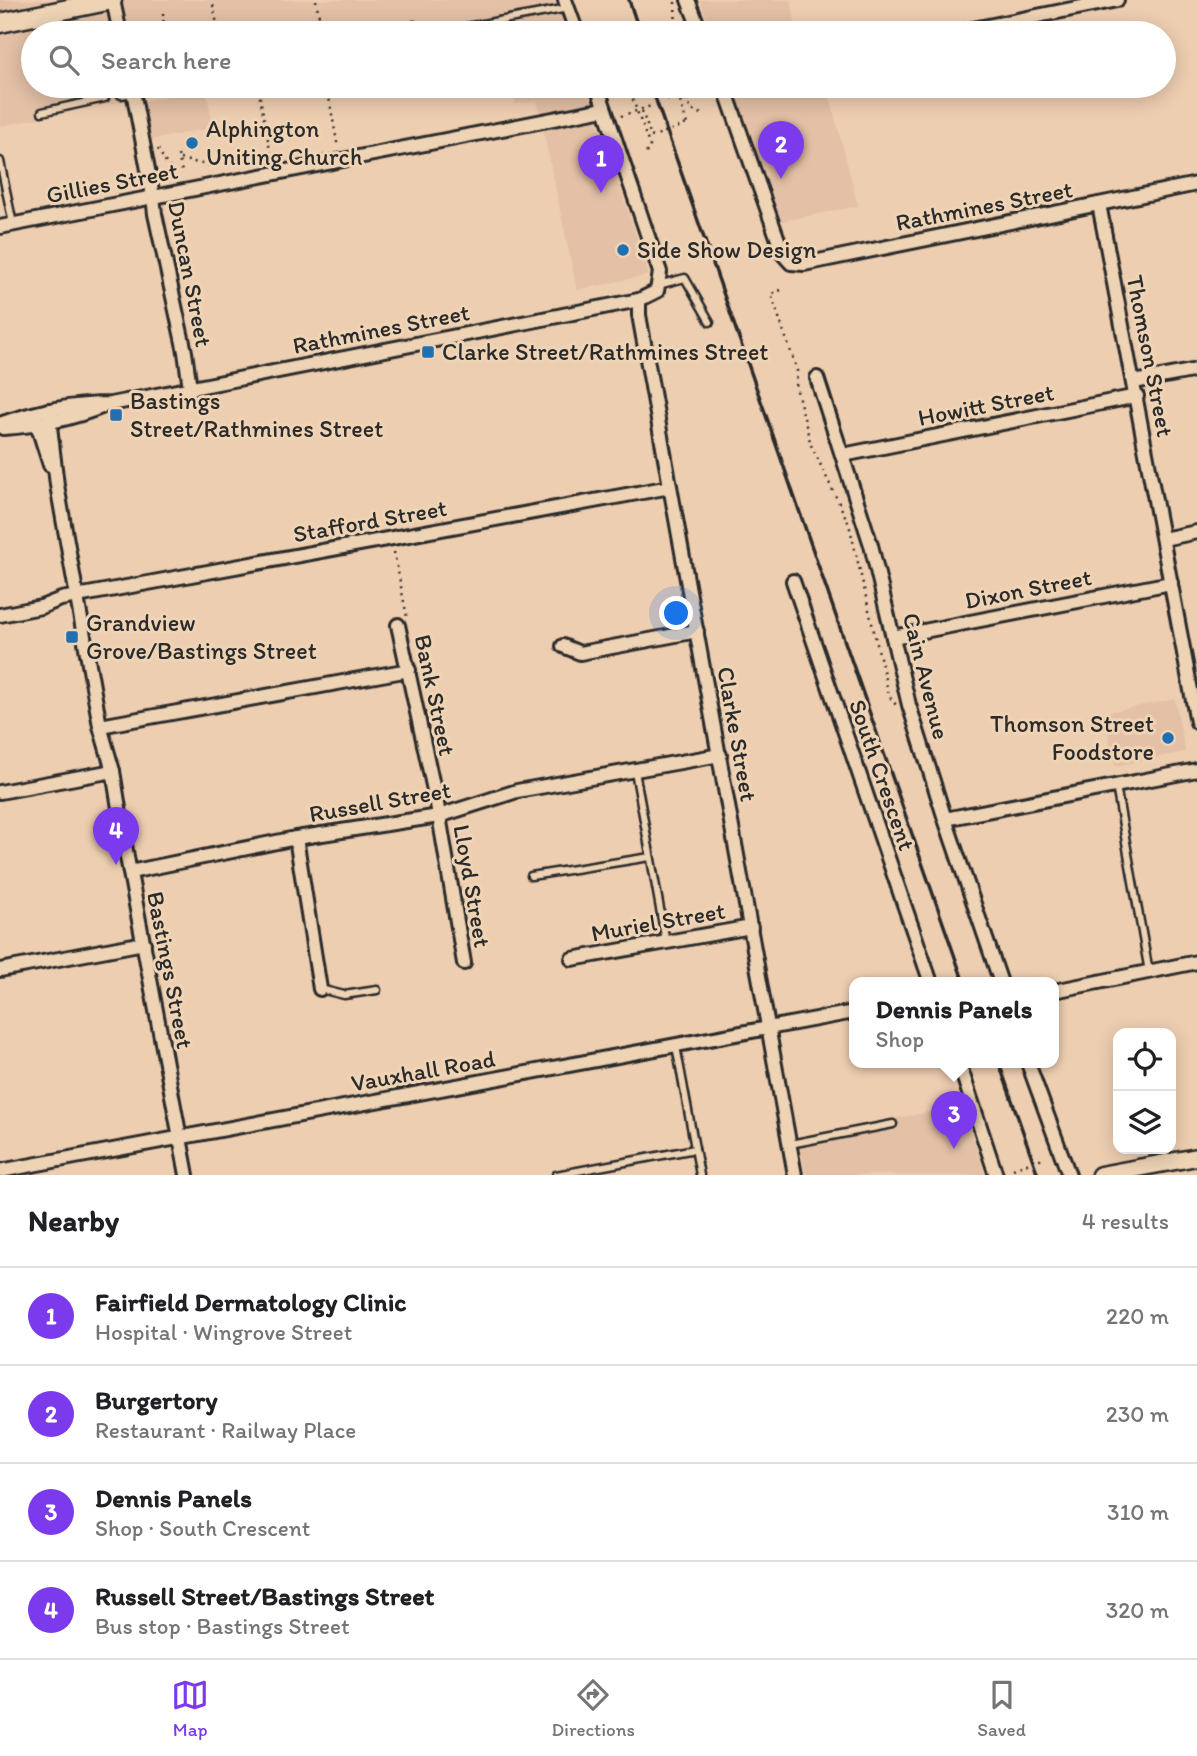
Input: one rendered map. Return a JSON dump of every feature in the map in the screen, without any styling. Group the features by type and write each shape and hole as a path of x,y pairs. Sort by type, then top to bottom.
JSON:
{"main road":[{"path":"0,23 113,0"}],"street":[{"path":"113,0 117,21"},
{"path":"1013,21 1117,0"},
{"path":"681,1 694,21"},
{"path":"566,4 572,21"},
{"name":"Duncan Street","path":"131,98 185,352 190,388"},
{"path":"601,98 660,272 657,288"},
{"name":"Rathmines Street","path":"728,98 783,254 791,263 804,264 1197,184"},
{"name":"Gillies Street","path":"7,225 604,109"},
{"name":"Thomson Street","path":"1099,204 1197,722"},
{"name":"Rathmines Street","path":"0,426 49,416 79,404 111,404 639,300 657,288"},
{"name":"Clarke Street","path":"639,300 670,487 795,1175"},
{"path":"1134,382 1197,370"},
{"name":"Cain Avenue","path":"817,379 871,545 909,705 999,977"},
{"name":"Howitt Street","path":"843,455 1137,396"},
{"name":"Bastings Street","path":"49,416 57,485 100,726 113,771 187,1175"},
{"name":"Bastings Street","path":"36,419 57,485"},
{"name":"Stafford Street","path":"0,615 41,607 61,599 78,601 670,487"},
{"path":"1163,539 1197,532"},
{"name":"South Crescent","path":"793,581 930,977"},
{"name":"Dixon Street","path":"892,637 1171,583"},
{"name":"Bank Street","path":"403,621 404,657 439,816"},
{"path":"563,646 580,653 697,631"},
{"path":"100,726 409,670"},
{"name":"Russell Street","path":"130,872 296,838 439,816 517,791 720,755"},
{"path":"945,819 1197,770"},
{"path":"0,792 113,771"},
{"name":"Lloyd Street","path":"439,816 464,963"},
{"path":"296,838 320,989"},
{"name":"Muriel Street","path":"572,959 751,927"},
{"path":"0,970 144,943"},
{"path":"1059,989 1197,962"},
{"name":"Vauxhall Road","path":"0,1171 849,1013"},
{"path":"961,1068 996,1175"},
{"path":"1030,1068 1069,1175"},
{"path":"1100,1175 1197,1157"}],"lane":[{"path":"489,21 566,4"},
{"path":"42,112 105,99"},
{"path":"0,160 7,225"},
{"path":"657,288 685,278 710,322"},
{"path":"635,771 666,942"},
{"path":"1116,786 1149,972"},
{"path":"531,876 650,857"},
{"path":"320,989 344,995 377,990"},
{"path":"676,1046 700,1175"},
{"path":"790,1144 893,1124"},
{"path":"555,1175 695,1149"}],"path":[{"path":"316,0 320,21"},
{"path":"678,21 681,1"},
{"path":"213,5 216,21"},
{"path":"163,13 163,21"},
{"path":"260,98 275,173"},
{"path":"329,98 340,160"},
{"path":"632,98 650,147 644,156"},
{"path":"642,109 651,137 687,124 679,98"},
{"path":"686,98 691,110 702,114"},
{"path":"630,113 654,105"},
{"path":"152,145 160,150 167,165 176,173"},
{"path":"182,172 179,157 211,166"},
{"path":"781,290 771,294 797,370 796,387 811,444 849,524 889,696 896,706 909,705"},
{"path":"394,552 403,621"},
{"path":"1013,1169 1043,1158"}],"shaded area":[{"path":"0,0 558,0 565,21 21,21 21,98 139,98 0,126"},
{"path":"700,0 791,0 795,21 708,21"},
{"path":"158,98 207,98 214,127 152,140 144,101"},
{"path":"514,98 590,98 649,275 577,290 537,101 516,104"},
{"path":"735,98 830,98 858,206 778,222"},
{"path":"1175,699 1185,752 1115,766 1104,713"},
{"path":"963,1105 985,1175 806,1175 799,1138"}],"railway":[{"path":"629,0 636,21"},
{"path":"655,98 962,977"},
{"path":"1001,1068 1038,1175"}],"place":[{"name":"Alphington Uniting Church","path":"192,143"},
{"name":"Burgertory","path":"781,179"},
{"name":"Fairfield Dermatology Clinic","path":"601,193"},
{"name":"Side Show Design","path":"623,250"},
{"name":"Clarke Street/Rathmines Street","path":"428,352"},
{"name":"Bastings Street/Rathmines Street","path":"116,415"},
{"name":"Grandview Grove/Bastings Street","path":"72,637"},
{"name":"Thomson Street Foodstore","path":"1168,738"},
{"name":"Russell Street/Bastings Street","path":"116,865"},
{"name":"Dennis Panels","path":"954,1149"}]}
